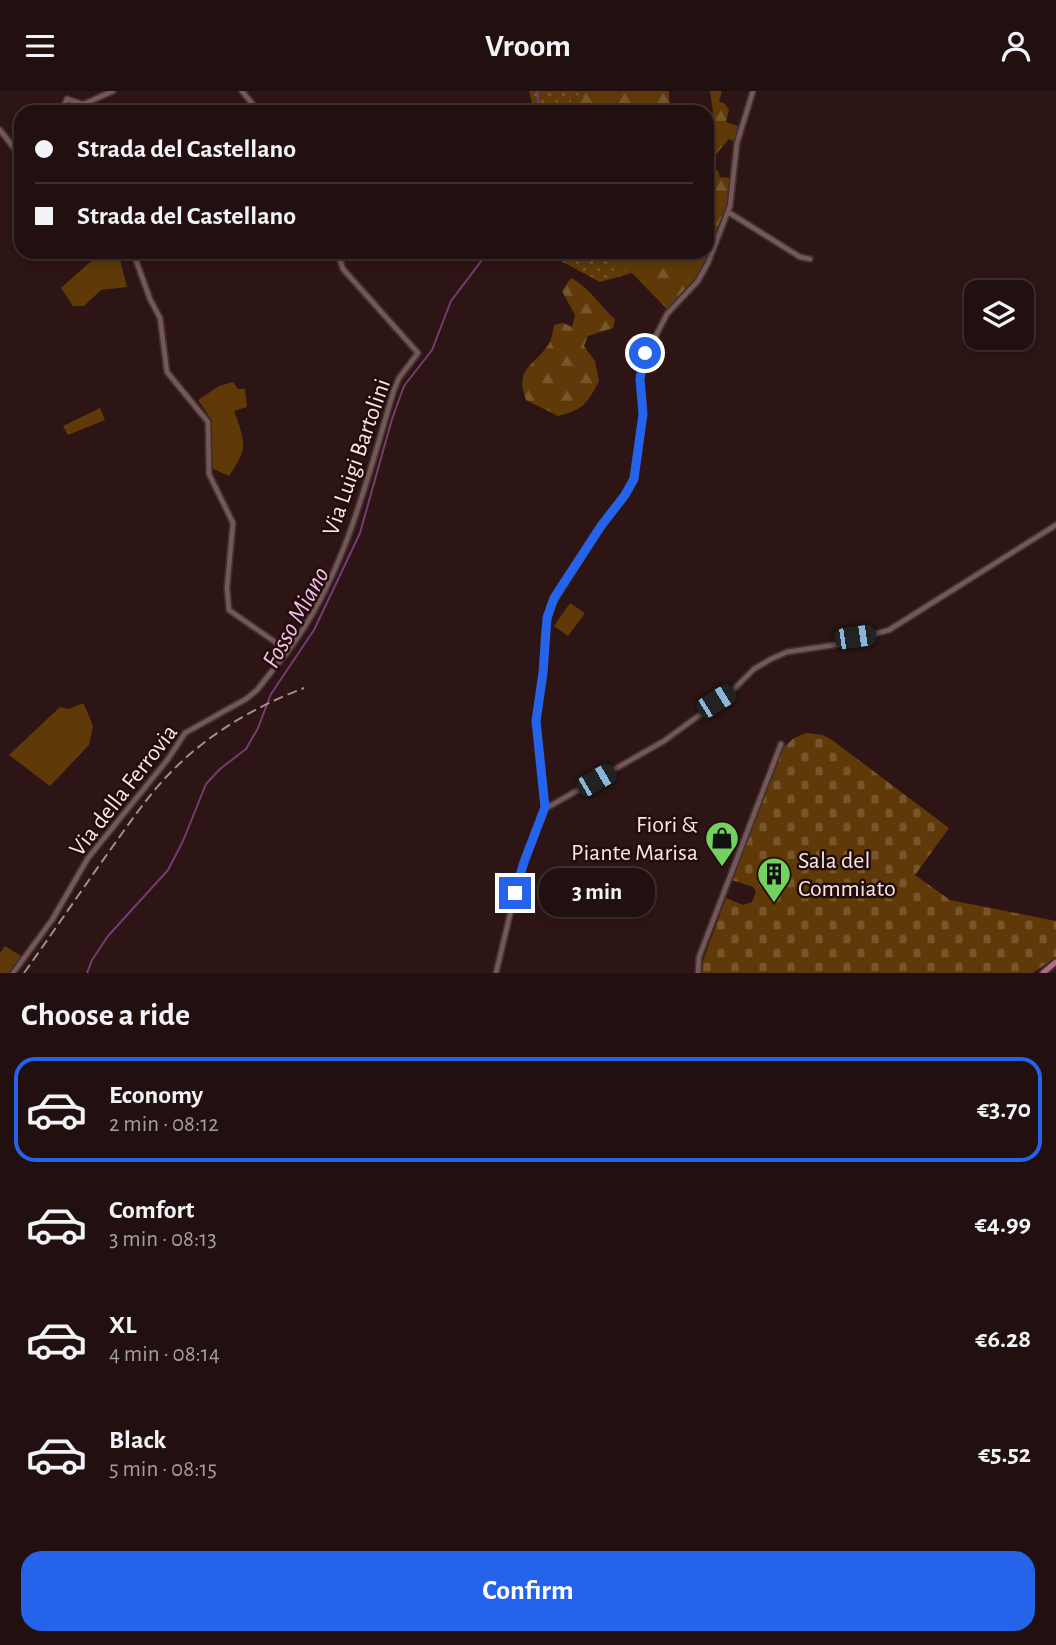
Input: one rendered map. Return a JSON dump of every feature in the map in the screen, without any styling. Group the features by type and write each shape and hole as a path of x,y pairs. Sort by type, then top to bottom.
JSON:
{"main road":[{"path":"1043,973 1056,963"}],"street":[{"path":"82,104 113,91"},
{"path":"242,91 253,105"},
{"path":"714,248 731,200 737,143 753,91"},
{"path":"0,132 14,149"},
{"path":"728,212 800,257 810,259"},
{"path":"135,259 160,318 167,372 208,422 209,474 233,523 227,588 229,610 288,651"},
{"name":"Via Luigi Bartolini","path":"288,651 314,612 352,531 394,390 399,378 418,353 343,269 340,259"},
{"path":"496,973 521,869 545,807 536,721 550,607 601,526 629,488 638,461 643,414 640,379 645,353 667,314 704,273 710,259"},
{"path":"545,807 664,741 731,692 754,669 771,659 787,652 834,645 889,630 1056,525"},
{"name":"Via della Ferrovia","path":"13,973 52,920 88,858 168,759 179,740 185,733 252,695 288,651"},
{"path":"698,973 697,963 702,947 781,744"}],"green space":[{"path":"529,91 582,91 568,105 532,105"},
{"path":"582,91 669,91 671,105 569,105"},
{"path":"710,91 722,91 719,102 724,103 729,110 726,122 738,126 735,139 729,139 714,156 714,105"},
{"path":"714,169 720,177 731,178 727,207 714,236"},
{"path":"96,259 120,259 127,287 101,290 84,306 73,306 61,288"},
{"path":"557,259 607,259 632,273 600,282"},
{"path":"606,259 707,259 696,281 667,309 632,273"},
{"path":"571,278 589,291 615,319 613,328 588,336 584,346 595,361 599,381 591,395 579,408 558,416 526,400 522,380 528,367 550,342 554,325 563,323 572,327 575,315 562,291"},
{"path":"233,382 238,389 245,389 247,407 234,411 243,444 240,458 229,476 211,468 213,422 198,400 219,386"},
{"path":"100,408 105,420 68,435 63,426"},
{"path":"570,603 585,613 568,636 554,626"},
{"path":"84,704 93,726 89,745 50,786 9,755 60,707 68,709"},
{"path":"806,733 823,735 832,740 949,828 915,875 950,900 1056,921 1056,957 1033,973 702,973 700,969 726,898 743,905 752,902 756,892 753,887 732,880 784,747 794,738"},
{"path":"5,946 21,956 10,973 0,973 0,953"}],"waterway":[{"name":"Fosso Miano","path":"537,91 539,105"},
{"name":"Fosso Miano","path":"87,973 108,936 168,870 206,784 246,749 258,728 271,694 314,630 360,533 404,386 432,350 451,301 483,259"}],"railway":[{"path":"24,973 135,815 168,775 191,753 221,731 253,711 304,688"}],"place":[{"name":"Fiori & Piante Marisa","path":"722,868"},
{"name":"Sala del Commiato","path":"774,904"}],"route":[{"path":"515,893 545,807 536,721 547,618 554,598 634,479 643,414 640,379 645,353"}]}
